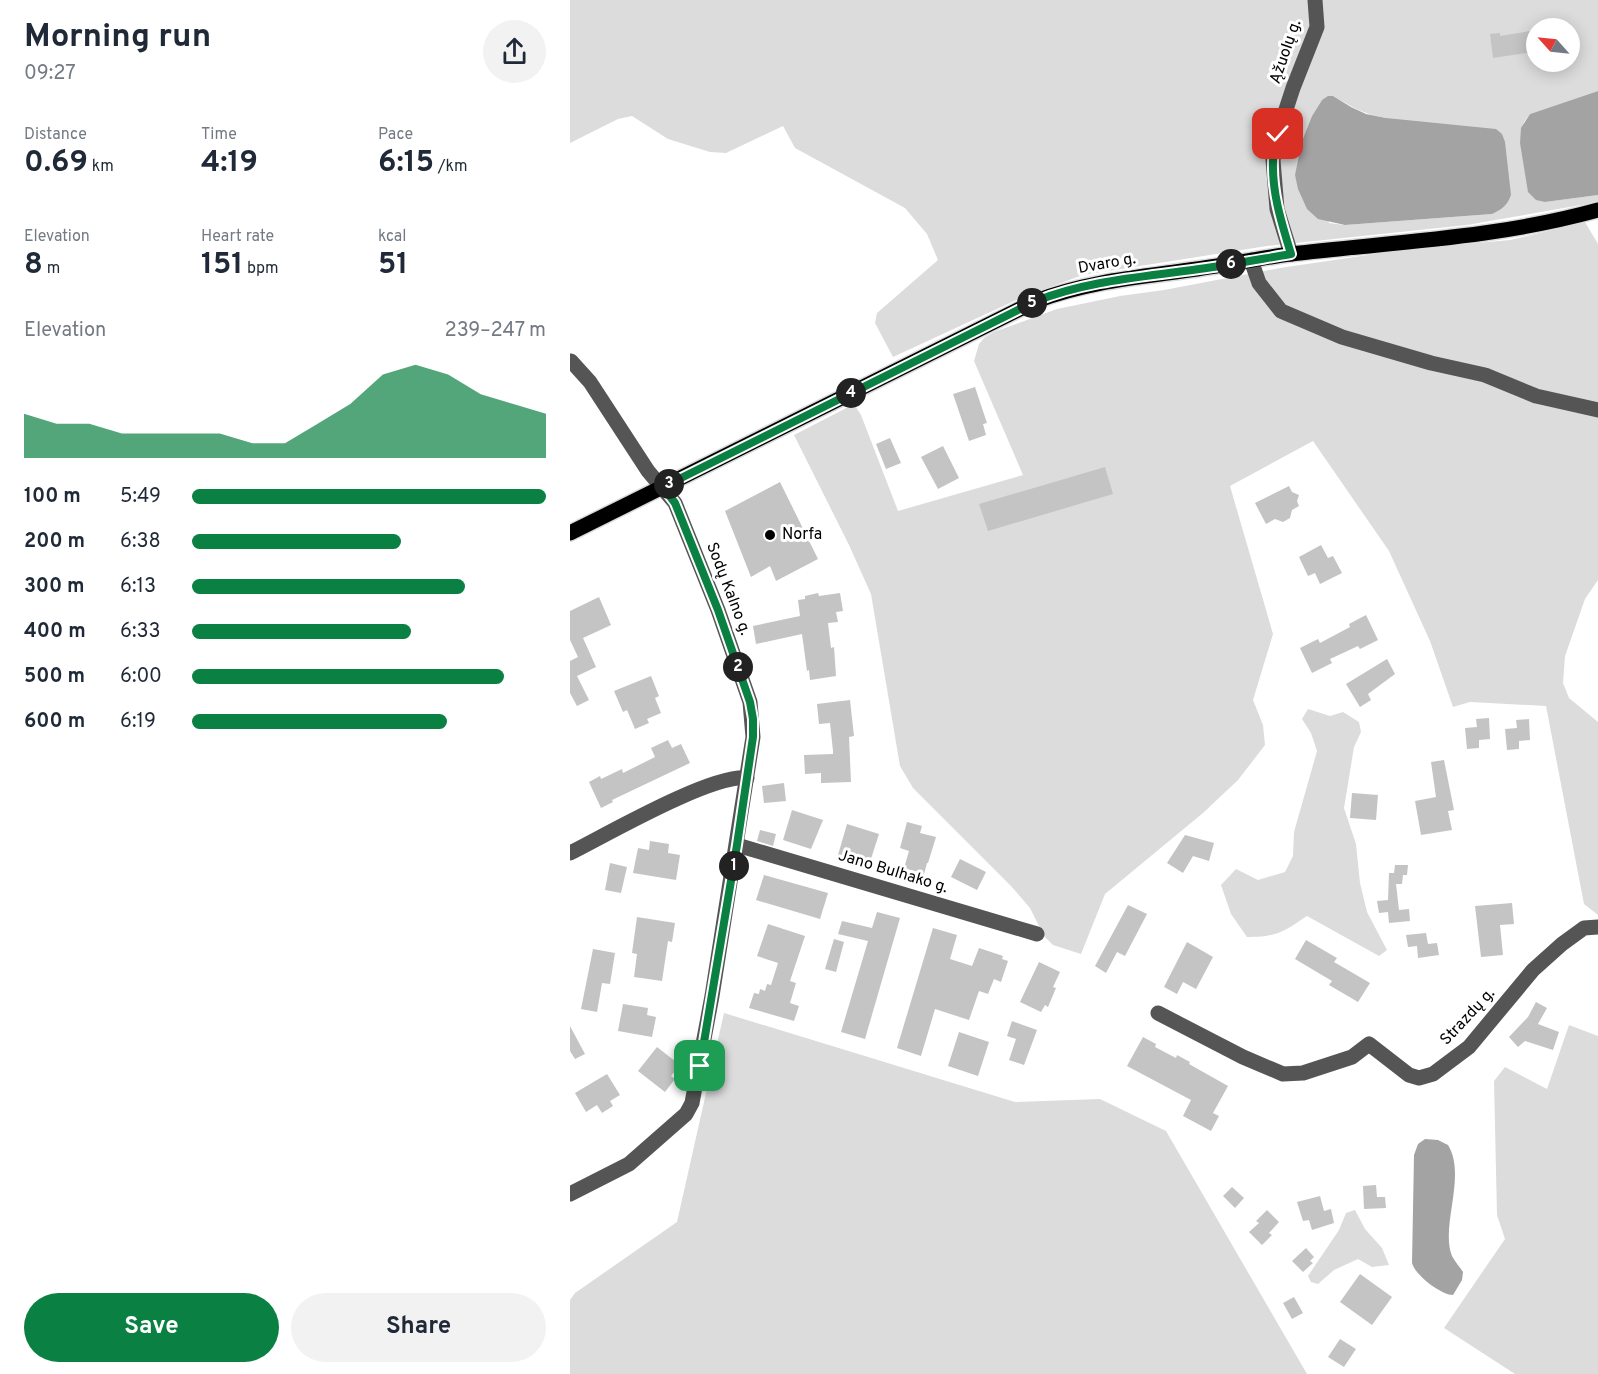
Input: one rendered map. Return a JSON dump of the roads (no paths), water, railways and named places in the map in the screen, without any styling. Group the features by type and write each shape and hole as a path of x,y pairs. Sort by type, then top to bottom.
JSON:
{"main road":[{"name":"Dvaro g.","path":"570,533 1036,301 1061,291 1124,278 1291,254 1497,231 1598,210"}],"street":[{"name":"Ąžuolų g.","path":"1291,254 1278,209 1273,160 1278,134 1293,88 1317,27 1315,0"},
{"path":"1251,261 1259,283 1281,311 1342,337 1431,363 1485,375 1536,396 1598,410"},
{"name":"Sodų Kalno g.","path":"570,1194 629,1164 686,1114 692,1102 710,1013 753,737 750,702 714,599 675,503 648,471 590,382 571,361"},
{"path":"570,853 683,796 732,779 747,778"},
{"name":"Jano Bulhako g.","path":"737,845 1038,934"},
{"name":"Strazdų g.","path":"1158,1013 1244,1057 1283,1074 1303,1073 1352,1057 1369,1044 1409,1076 1419,1078 1433,1074 1469,1047 1533,970 1562,944 1584,928 1598,927"}],"place":[{"name":"Norfa","path":"770,535"}]}
